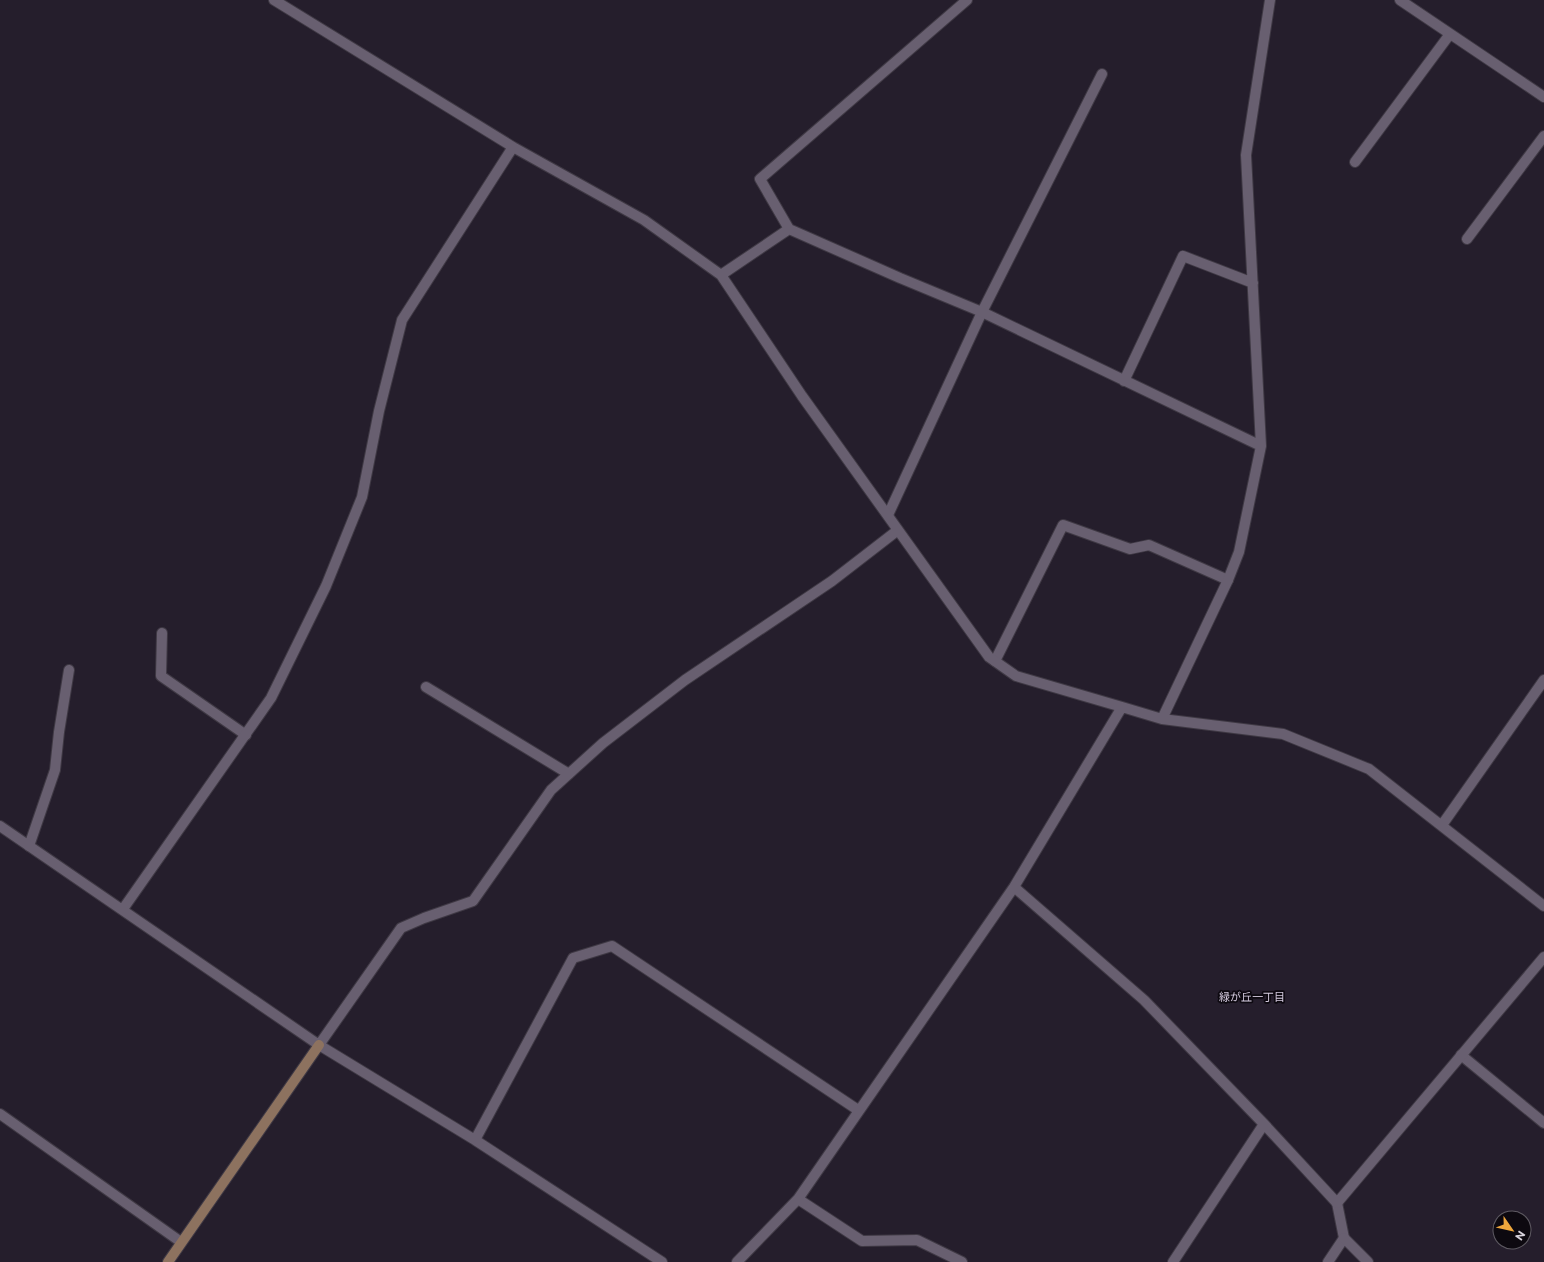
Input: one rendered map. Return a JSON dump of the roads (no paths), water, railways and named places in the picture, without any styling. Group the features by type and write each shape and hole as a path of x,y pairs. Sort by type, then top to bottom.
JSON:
{"street":[{"path":"274,0 513,147 644,220 722,276 802,396 989,657 1016,676 1162,719 1283,734 1369,769 1544,906"},
{"path":"967,0 760,179 789,229 982,312 1262,446"},
{"path":"1162,719 1228,580 1239,552 1262,446 1246,155 1270,0"},
{"path":"1400,0 1544,97"},
{"path":"1355,162 1450,34"},
{"path":"888,515 982,312 1102,74"},
{"path":"1467,239 1544,136"},
{"path":"123,909 271,698 326,586 362,497 379,411 402,320 513,147"},
{"path":"722,276 789,229"},
{"path":"1124,381 1183,256 1253,283"},
{"path":"995,661 1063,525 1130,549 1149,545 1228,580"},
{"path":"168,1262 401,928 424,918 473,902 551,790 603,743 685,680 832,582 898,530"},
{"path":"162,633 161,676 246,735"},
{"path":"29,846 55,770 59,732 69,670"},
{"path":"1442,825 1544,680"},
{"path":"426,687 569,774"},
{"path":"737,1262 798,1198 1014,888 1122,707"},
{"path":"0,826 319,1044 475,1140 662,1262"},
{"path":"1014,888 1144,1000 1264,1124 1338,1203 1344,1238 1368,1262"},
{"path":"475,1140 573,958 612,946 858,1110"},
{"path":"1338,1203 1544,957"},
{"path":"1461,1055 1544,1123"},
{"path":"0,1114 181,1242"},
{"path":"1174,1262 1264,1124"},
{"path":"798,1198 862,1241 917,1240 962,1262"},
{"path":"1328,1262 1344,1238"}],"district":[{"name":"緑が丘一丁目","path":"1252,997"}]}
